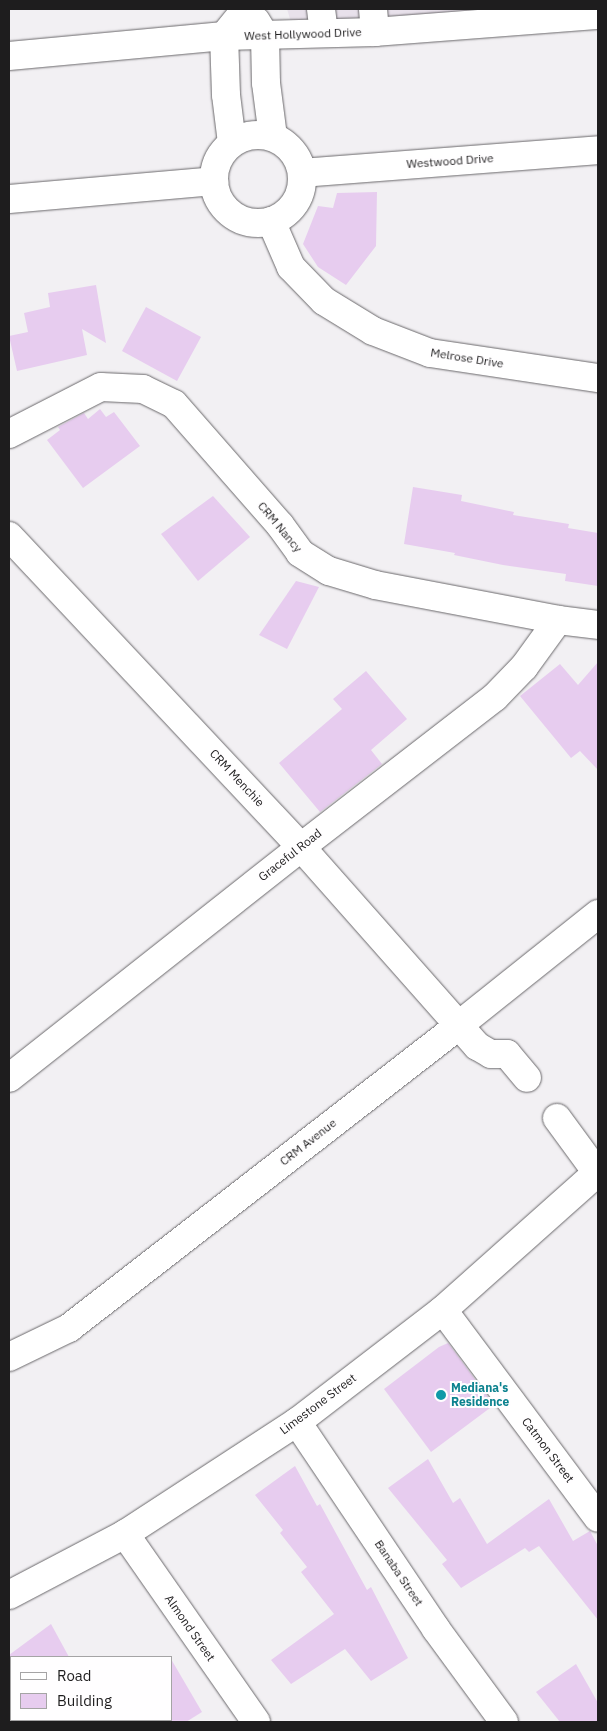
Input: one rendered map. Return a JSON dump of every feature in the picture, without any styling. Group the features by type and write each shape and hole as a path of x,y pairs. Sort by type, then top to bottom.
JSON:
{"street":[{"path":"232,143 226,95 224,36 247,9 265,36 266,83 273,137"},
{"name":"West Hollywood Drive","path":"9,56 224,36 265,36 322,21 598,15"},
{"path":"244,136 273,137 286,145 297,157 302,173 301,188 296,203 285,214 271,221 258,223 245,221 233,215 223,206 216,194 214,181 215,167 222,154 232,143 244,136"},
{"name":"Westwood Drive","path":"302,173 598,150"},
{"path":"9,199 214,181"},
{"name":"Melrose Drive","path":"271,221 292,267 324,301 373,331 430,353 598,378"},
{"name":"CRM Nancy","path":"9,434 101,388 143,389 174,404 280,525 300,553 329,571 375,584 558,620 598,625"},
{"name":"CRM Menchie","path":"9,536 301,847 482,1051 490,1054 507,1054 527,1078"},
{"name":"Graceful Road","path":"9,1078 301,847 495,697 524,667 558,620"},
{"name":"CRM Avenue","path":"9,1358 69,1328 459,1026 598,914"},
{"path":"557,1118 598,1173"},
{"name":"Limestone Street","path":"9,1595 125,1534 297,1422 443,1310 598,1173"},
{"name":"Catmon Street","path":"443,1310 598,1518"},
{"name":"Banaba Street","path":"297,1422 436,1630 504,1722"},
{"name":"Almond Street","path":"125,1534 256,1722"}],"shaded area":[{"path":"287,9 510,9 291,22"}],"building":[{"path":"377,192 376,246 346,285 318,267 303,244 318,206 333,208 337,193"},
{"path":"96,285 106,343 82,329 87,355 17,371 9,336 28,332 24,313 50,307 48,293"},
{"path":"146,307 201,337 177,381 122,351"},
{"path":"100,409 106,417 114,412 140,446 83,488 47,440 60,430 58,427 84,413 88,419"},
{"path":"413,487 462,495 461,501 514,512 513,515 569,524 568,528 598,533 598,586 565,581 566,574 503,565 454,555 455,553 404,544"},
{"path":"213,496 250,537 198,581 161,534"},
{"path":"296,581 319,587 287,649 259,635"},
{"path":"598,662 598,770 580,751 571,758 520,696 560,664 578,685"},
{"path":"366,671 407,719 371,750 382,764 320,812 279,763 342,709 333,699"},
{"name":"Mediana's Residence","path":"448,1343 494,1405 431,1452 384,1389 439,1347"},
{"path":"428,1459 453,1503 460,1498 487,1544 549,1499 573,1541 590,1531 598,1546 598,1620 539,1546 529,1552 525,1548 461,1588 442,1564 447,1560 388,1488"},
{"path":"295,1466 317,1506 320,1504 367,1590 371,1587 408,1658 371,1681 345,1649 291,1684 271,1660 334,1614 301,1572 307,1567 280,1533 283,1530 255,1495"},
{"path":"51,1624 68,1656 9,1657 9,1655"},
{"path":"172,1661 202,1712 186,1722 171,1722"},
{"path":"576,1664 598,1703 598,1722 560,1722 536,1692"}],"place":[{"name":"Mediana's Residence","path":"441,1395"}]}
